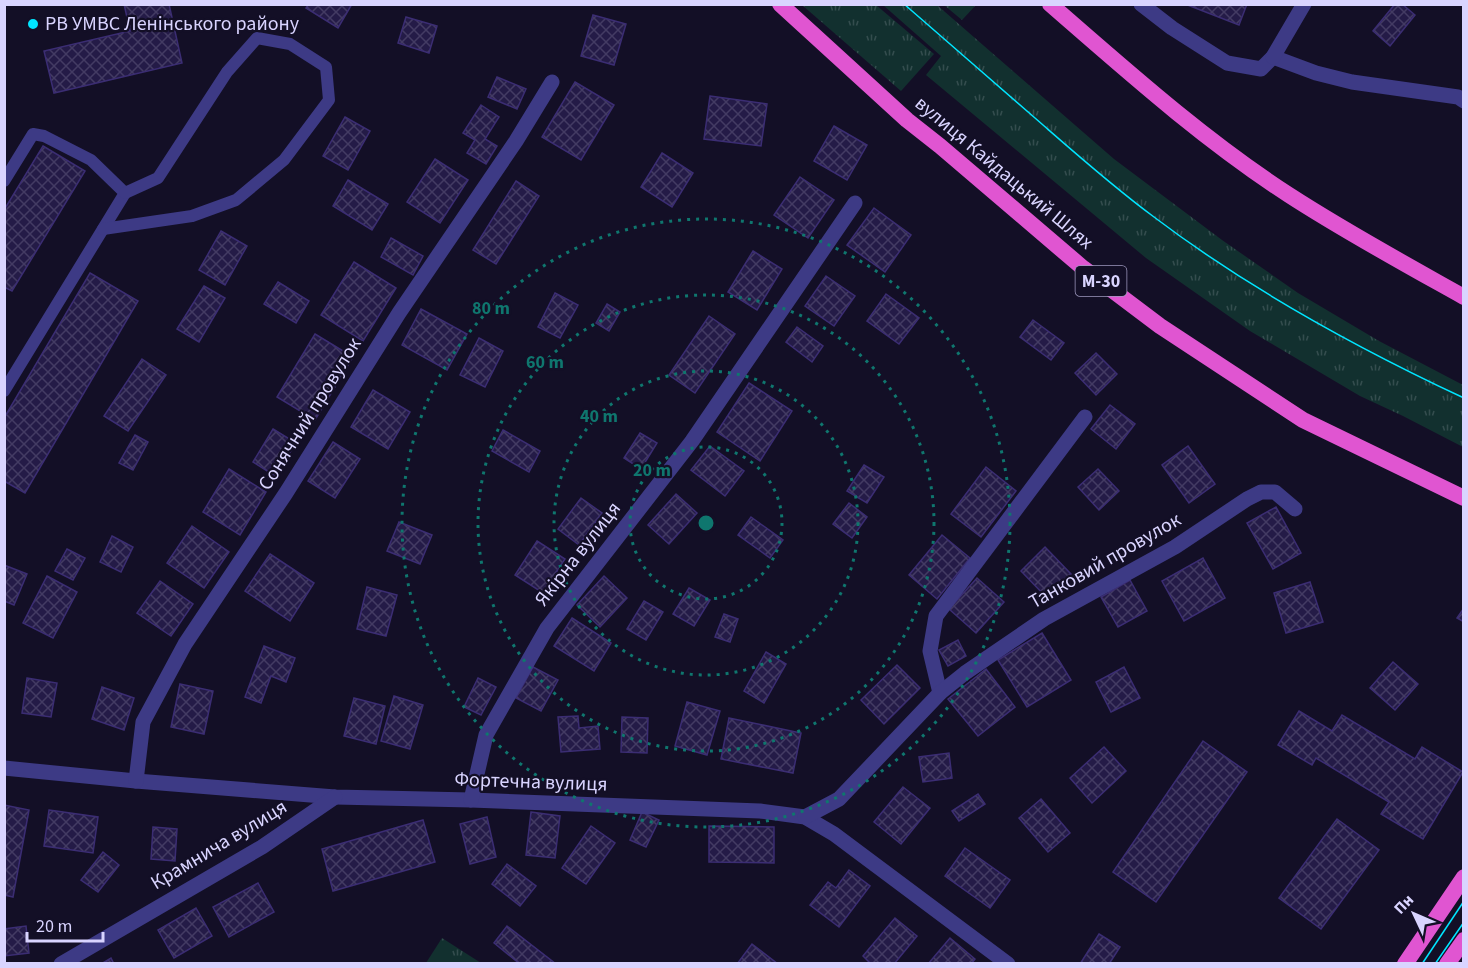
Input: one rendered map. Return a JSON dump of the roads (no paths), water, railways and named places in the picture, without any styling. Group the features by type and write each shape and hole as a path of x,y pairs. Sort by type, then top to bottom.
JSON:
{"highway":[{"name":"вулиця Кайдацький Шлях","path":"780,4 907,120 1083,268 1160,326 1304,420 1464,498"},
{"path":"1050,4 1141,83 1232,155 1289,195 1350,233 1464,297"},
{"path":"1405,963 1464,877"},
{"path":"1447,963 1464,940"}],"street":[{"path":"1141,4 1172,28 1227,63 1261,69 1273,57 1304,4"},
{"path":"1273,57 1316,73 1352,82 1462,96"},
{"name":"Сонячний провулок","path":"136,781 143,722 185,644 286,493 399,313 516,141 552,82"},
{"name":"Якірна вулиця","path":"471,800 486,735 547,628 692,441 855,203"},
{"path":"940,693 930,651 936,616 1085,417"},
{"name":"Танковий провулок","path":"805,817 839,799 940,693 965,673 1044,619 1175,547 1261,492 1275,492 1295,510"},
{"name":"Фортечна вулиця","path":"4,768 335,797 760,811 805,817 834,834 1008,963"},
{"name":"Крамнича вулиця","path":"61,963 262,847 335,797"}],"lane":[{"path":"4,391 103,229 125,193 158,178 227,72 257,38 290,44 326,67 328,100 284,160 236,200 192,216 103,229"},
{"path":"4,181 33,134 44,136 91,160 125,193"}],"tram line":[{"path":"904,4 1108,181 1190,243 1304,315 1464,398"},
{"path":"1422,964 1464,901"},
{"path":"1435,964 1464,922"}],"place":[{"name":"РВ УМВС Ленінського району","path":"33,24"}]}
